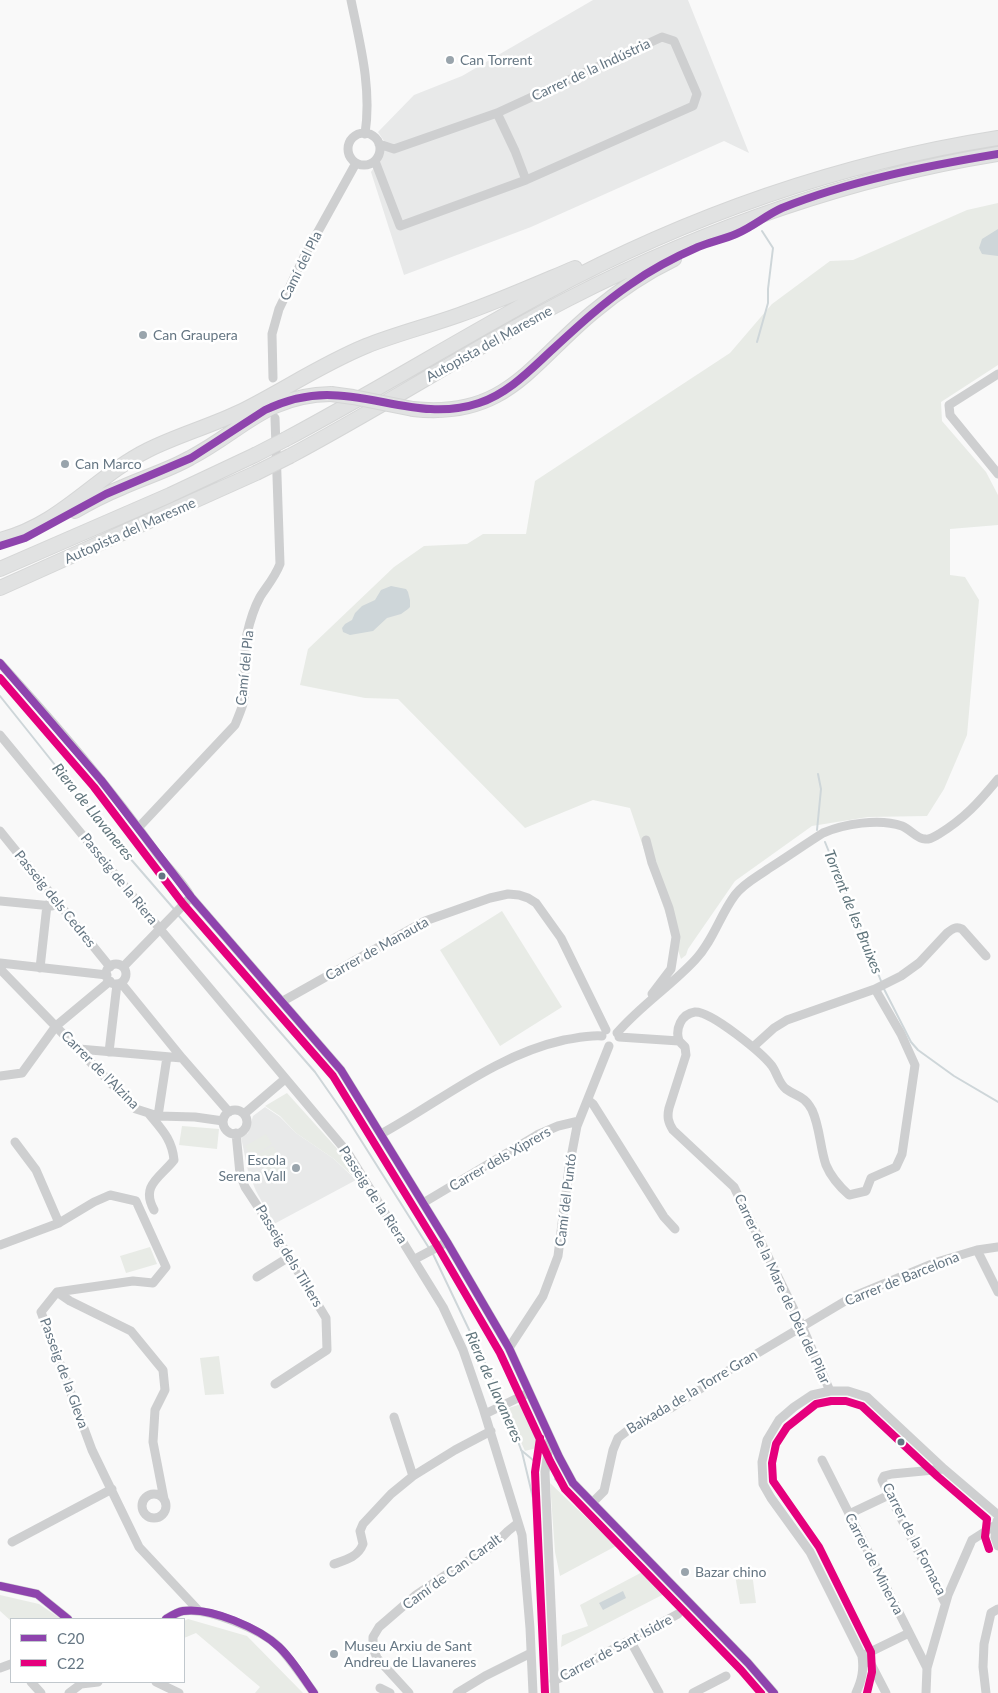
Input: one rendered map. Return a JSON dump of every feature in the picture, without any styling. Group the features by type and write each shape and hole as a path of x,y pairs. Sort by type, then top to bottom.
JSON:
{"highway":[{"name":"Autopista del Maresme","path":"0,569 170,496 255,456 546,292 614,258 683,227 786,189 846,172 935,149 998,138"},
{"name":"Autopista del Maresme","path":"0,588 290,456 344,427 514,328 650,260 720,231 870,181 998,154"},
{"path":"0,546 28,538 98,498 189,459 259,413 293,399 331,394 353,396 431,411 462,408 479,404 511,387 592,313 630,284 665,263 694,249 737,234 779,210"},
{"path":"0,540 16,536 43,524 119,468 147,450 241,411 335,359 368,345 460,315 515,294 647,237 683,227"}],"street":[{"path":"351,0 366,70 368,115 365,134"},
{"name":"Carrer de la Indústria","path":"375,160 400,226 526,180 693,106 697,94 674,41 662,37 497,113 394,149 379,144"},
{"path":"497,113 516,151 526,180"},
{"path":"365,134 374,137 379,144 379,155 375,160 366,165 356,163 349,154 349,145 355,137 365,134"},
{"name":"Camí del Pla","path":"273,378 272,334 279,309 305,254 356,163"},
{"path":"998,374 949,405 949,411 950,415 998,474"},
{"name":"Camí del Pla","path":"139,827 235,725 241,712 244,699 244,646 247,633 252,615 260,598 276,575 280,564 275,418"},
{"path":"0,663 44,712 139,827 191,897 341,1070 447,1242 508,1348 550,1439 573,1483 748,1663 774,1693"},
{"name":"Passeig de la Riera","path":"0,735 348,1153 443,1307 463,1350 491,1431 522,1535 533,1693"},
{"path":"646,1002 678,978 697,958 709,942 728,905 741,889 750,881 823,833 834,828 852,824 887,823 901,826 927,840 951,827 969,812 998,779"},
{"name":"Passeig dels Cedres","path":"0,830 5,842 60,906 113,978 229,1112"},
{"path":"604,1033 604,1042 609,1046 615,1044 618,1035 671,968 676,937 670,908 652,863 646,840"},
{"name":"Carrer de Manauta","path":"283,1001 425,921 490,898 508,894 519,895 536,903 561,938 604,1033"},
{"path":"123,967 191,897"},
{"path":"0,901 60,906"},
{"path":"40,968 47,905"},
{"path":"753,1047 774,1028 787,1020 875,989 908,972 947,933 956,928 962,929 986,956"},
{"path":"0,963 113,978 126,976 126,971 123,967 117,965 113,978 109,1052"},
{"name":"Carrer de l'Alzina","path":"0,969 136,1109 154,1115 224,1121"},
{"path":"0,1076 22,1073 56,1026 113,978"},
{"path":"381,1134 475,1077 511,1058 547,1044 614,1030 618,1035 679,1041 677,1034 678,1026 686,1015 696,1012 716,1020 753,1047 772,1067 786,1089 798,1094 805,1100 812,1110 819,1130 826,1166 838,1186 849,1195 866,1191 871,1178 896,1167 902,1154 915,1065 901,1034 875,989"},
{"name":"Carrer de la Mare de Déu del Pilar","path":"679,1041 685,1047 686,1055 669,1108 667,1116 669,1123 673,1130 734,1187 802,1326 830,1391"},
{"name":"Camí del Puntó","path":"508,1348 543,1296 558,1256 569,1168 579,1121 609,1046"},
{"path":"79,1049 182,1058"},
{"path":"154,1210 149,1202 149,1190 155,1179 165,1172 174,1160 173,1146 154,1115 166,1057"},
{"path":"244,1114 285,1079"},
{"path":"588,1100 593,1104 664,1217 675,1229"},
{"path":"238,1110 244,1114 247,1123 241,1132 236,1133 226,1130 224,1121 226,1114 238,1110"},
{"name":"Carrer dels Xiprers","path":"423,1203 537,1135 558,1126 579,1121"},
{"name":"Passeig dels Til·lers","path":"236,1133 240,1174 245,1187 326,1318 327,1350 275,1384"},
{"path":"15,1142 36,1170 59,1223"},
{"path":"0,1245 59,1223 94,1202 110,1195 136,1201 166,1267 153,1283 133,1282 57,1292"},
{"path":"415,1259 447,1242"},
{"name":"Carrer de Barcelona","path":"802,1326 852,1297 937,1262 977,1250 998,1247"},
{"path":"977,1250 998,1292"},
{"path":"257,1278 289,1257"},
{"path":"57,1292 131,1331 163,1370 165,1390 155,1410 152,1442 166,1508 165,1513 158,1518 148,1518 144,1515 141,1507"},
{"name":"Passeig de la Gleva","path":"57,1292 41,1312 92,1450 139,1547 198,1610"},
{"name":"Baixada de la Torre Gran","path":"593,1502 604,1491 613,1450 618,1438 627,1430 671,1408 802,1326"},
{"path":"856,1693 861,1683 864,1669 862,1656 810,1552 770,1498 763,1484 762,1462 767,1440 779,1420 812,1395 830,1391 848,1391 867,1397 997,1518"},
{"path":"485,1414 528,1393"},
{"path":"394,1417 413,1476"},
{"path":"334,1564 350,1559 358,1552 363,1544 360,1531 363,1524 390,1494 413,1476 455,1450 491,1431"},
{"path":"550,1439 545,1472 555,1693"},
{"name":"Carrer de Minerva","path":"822,1460 927,1668"},
{"name":"Carrer de la Fornaca","path":"944,1469 892,1474 884,1476 882,1480 946,1603"},
{"path":"12,1542 112,1489"},
{"path":"126,1518 135,1515 141,1507 144,1498 148,1495 157,1494 164,1499"},
{"path":"849,1514 889,1495"},
{"path":"997,1518 995,1537 998,1546"},
{"path":"926,1693 927,1668 946,1603 972,1540 997,1518"},
{"name":"Camí de Can Caralt","path":"409,1693 377,1658 373,1648 373,1637 379,1628 416,1595 494,1545 508,1530 518,1523"},
{"path":"0,1586 37,1594 67,1618"},
{"path":"986,1693 983,1667 984,1644 991,1613 998,1609"},
{"path":"168,1618 182,1611 198,1610 242,1625 263,1635 278,1647 314,1693"},
{"name":"Carrer de Sant Isidre","path":"554,1681 678,1614"},
{"path":"862,1656 909,1633"},
{"path":"630,1640 659,1693"},
{"path":"457,1693 485,1676 531,1653"},
{"path":"862,1656 871,1664 886,1693"},
{"path":"693,1693 726,1676"},
{"path":"32,1683 41,1693"},
{"path":"69,1693 81,1684 90,1683"},
{"path":"158,1683 179,1693"},
{"path":"380,1688 390,1693"}],"shaded area":[{"path":"593,0 688,0 749,153 724,141 531,227 404,275 371,172 381,157 384,141 378,132 414,95 462,76"},
{"path":"998,203 998,365 941,402 942,421 986,472 998,495 998,525 950,529 950,575 965,577 979,600 967,735 944,789 927,816 868,817 812,826 735,881 688,949 686,955 681,959 630,808 593,800 525,828 398,699 365,698 300,685 308,649 394,567 424,546 467,544 483,534 526,534 535,481 730,353 772,304 830,261 853,260 967,210"},
{"path":"998,229 998,256 982,254 979,248 982,239"},
{"path":"391,586 406,589 410,600 410,607 408,609 401,614 387,618 373,631 350,635 343,632 342,628 352,620 355,613 362,606 375,600 381,590"},
{"path":"502,911 562,1007 500,1046 440,950"},
{"path":"287,1093 342,1154 358,1178 356,1179 334,1159 296,1133 280,1116 265,1106"},
{"name":"Escola Serena Vall","path":"265,1107 280,1117 296,1133 334,1159 356,1180 274,1224 256,1191 248,1171 241,1137 248,1133 253,1116"},
{"path":"182,1126 219,1129 217,1149 179,1145"},
{"path":"266,1134 272,1144 252,1157 245,1146"},
{"path":"273,1146 279,1156 261,1168 253,1157"},
{"path":"281,1158 288,1170 269,1181 261,1170"},
{"path":"150,1247 157,1264 126,1273 120,1256"},
{"path":"219,1356 224,1394 205,1395 200,1358"},
{"path":"524,1403 533,1421 540,1447 525,1451 506,1409"},
{"path":"550,1483 616,1546 560,1576 555,1552"},
{"path":"648,1569 668,1592 561,1647 562,1635 588,1626 580,1605"},
{"path":"752,1573 756,1603 740,1604 735,1575"},
{"path":"623,1591 626,1598 603,1610 599,1603"},
{"path":"0,1595 39,1604 60,1618 10,1618 10,1620 0,1611"},
{"path":"188,1619 247,1636 303,1693 255,1693 260,1687 196,1633 185,1638 185,1620"}],"waterway":[{"name":"Torrent de les Bruixes","path":"757,342 768,303 773,248 762,231"},
{"name":"Riera de Llavaneres","path":"0,696 122,849 174,909"},
{"name":"Torrent de les Bruixes","path":"817,830 821,789 818,774"},
{"name":"Torrent de les Bruixes","path":"825,842 881,981"},
{"name":"Riera de Llavaneres","path":"178,915 315,1072 345,1115 429,1248"},
{"name":"Torrent de les Bruixes","path":"884,989 911,1042 918,1050 954,1076 998,1102"},
{"name":"Riera de Llavaneres","path":"433,1254 503,1401"},
{"name":"Riera de Llavaneres","path":"505,1408 522,1452 533,1498 539,1569 544,1693"},
{"path":"521,1450 539,1465"},
{"path":"555,1479 759,1693"}],"transit line":[{"name":"C20","path":"0,546 25,538 106,494 191,458 265,410 287,401 303,397 327,395 346,396 403,406 440,409 459,408 490,399 519,380 581,323 621,291 647,273 681,255 731,236 782,208 808,198 861,182 916,169 998,154"},
{"name":"C20","path":"0,663 101,780 191,897 341,1070 447,1242 509,1348 559,1457 573,1483 748,1663 774,1693"},
{"name":"C22","path":"0,678 94,787 183,904 333,1076 438,1247 500,1353 565,1489 741,1670 761,1693"},
{"name":"C22","path":"867,1693 872,1672 871,1652 819,1547 773,1481 772,1463 776,1444 787,1427 816,1404 846,1401 862,1406 937,1476 987,1519 985,1537 989,1549"},
{"name":"C22","path":"540,1438 535,1472 545,1693"},
{"name":"C20","path":"0,1586 37,1594 67,1618"},
{"name":"C20","path":"168,1618 181,1612 207,1612 247,1626 279,1647 314,1693"}],"place":[{"name":"Can Torrent","path":"450,60"},
{"name":"Can Graupera","path":"143,335"},
{"name":"Can Marco","path":"65,464"},
{"name":"Escola Serena Vall","path":"296,1168"},
{"name":"Bazar chino","path":"685,1572"},
{"name":"Museu Arxiu de Sant Andreu de Llavaneres","path":"334,1654"}]}
